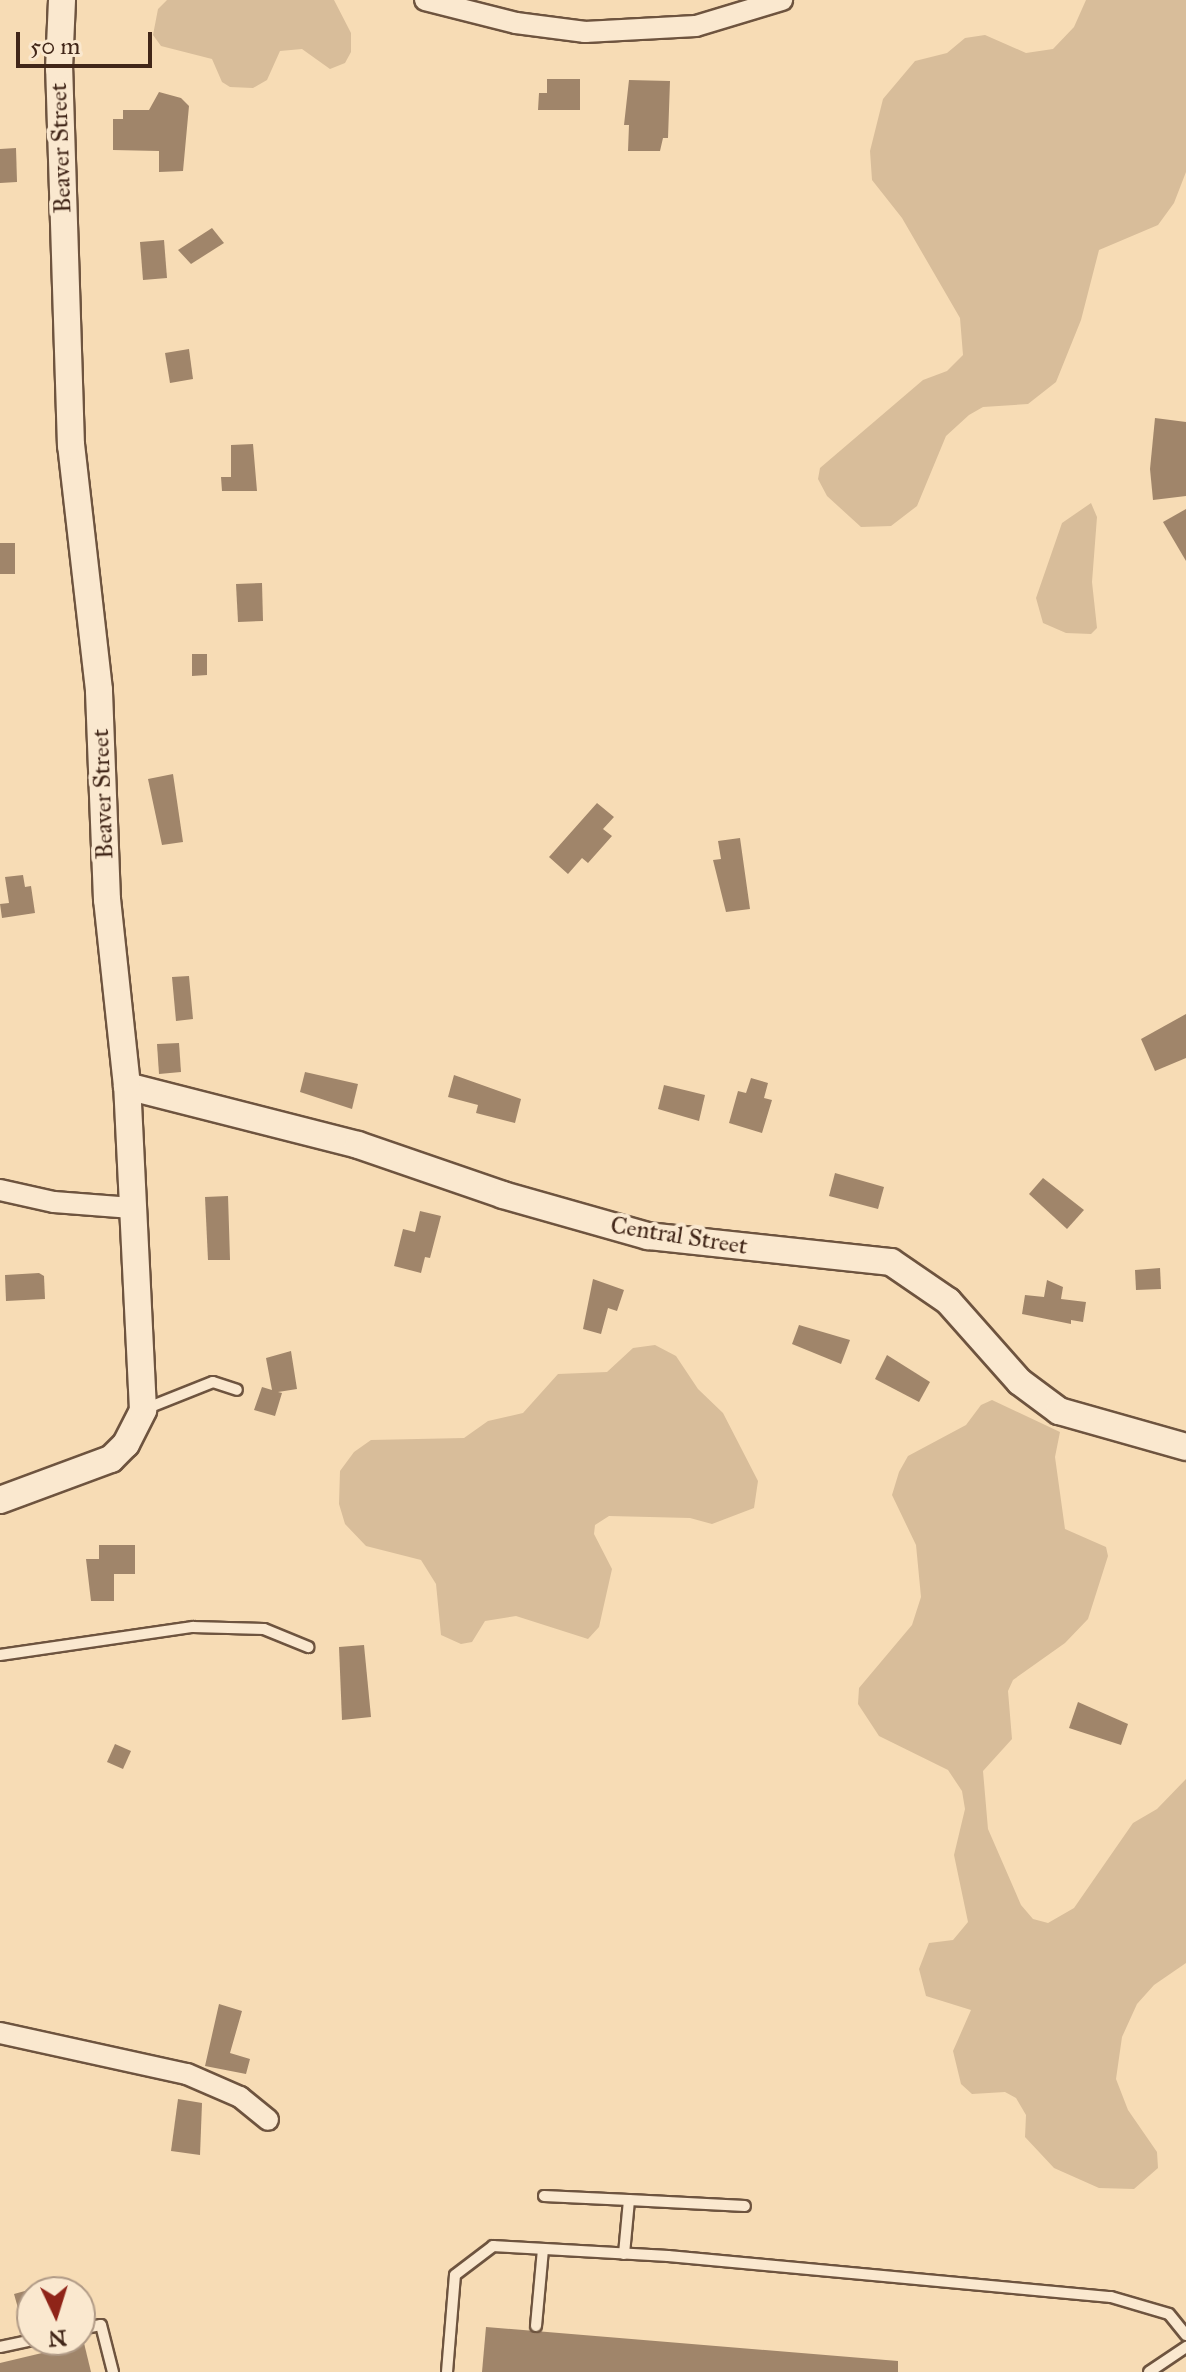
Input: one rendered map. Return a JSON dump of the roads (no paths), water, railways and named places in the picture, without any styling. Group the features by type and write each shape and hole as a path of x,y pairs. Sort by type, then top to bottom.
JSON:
{"street":[{"name":"Beaver Street","path":"62,0 59,69 71,446 99,690 111,967 127,1086 143,1410"},
{"path":"425,0 516,23 585,32 696,26 782,0"},
{"name":"Central Street","path":"127,1086 358,1145 503,1195 648,1236 785,1252 866,1255 891,1262 948,1301 1020,1382 1059,1411 1186,1447"},
{"path":"0,1190 54,1202 132,1208"},
{"path":"0,1500 111,1459 126,1444 143,1410"},
{"path":"0,2033 187,2074 240,2097 268,2120"}],"lane":[{"path":"143,1410 213,1382 237,1390"},
{"path":"0,1655 193,1627 264,1629 308,1647"},
{"path":"544,2196 745,2206"},
{"path":"624,2254 629,2200"},
{"path":"447,2372 455,2275 493,2246 624,2254 1128,2300 1169,2314 1186,2335"},
{"path":"536,2326 543,2249"},
{"path":"96,2326 101,2325 113,2372"},
{"path":"1149,2372 1186,2347"}]}
